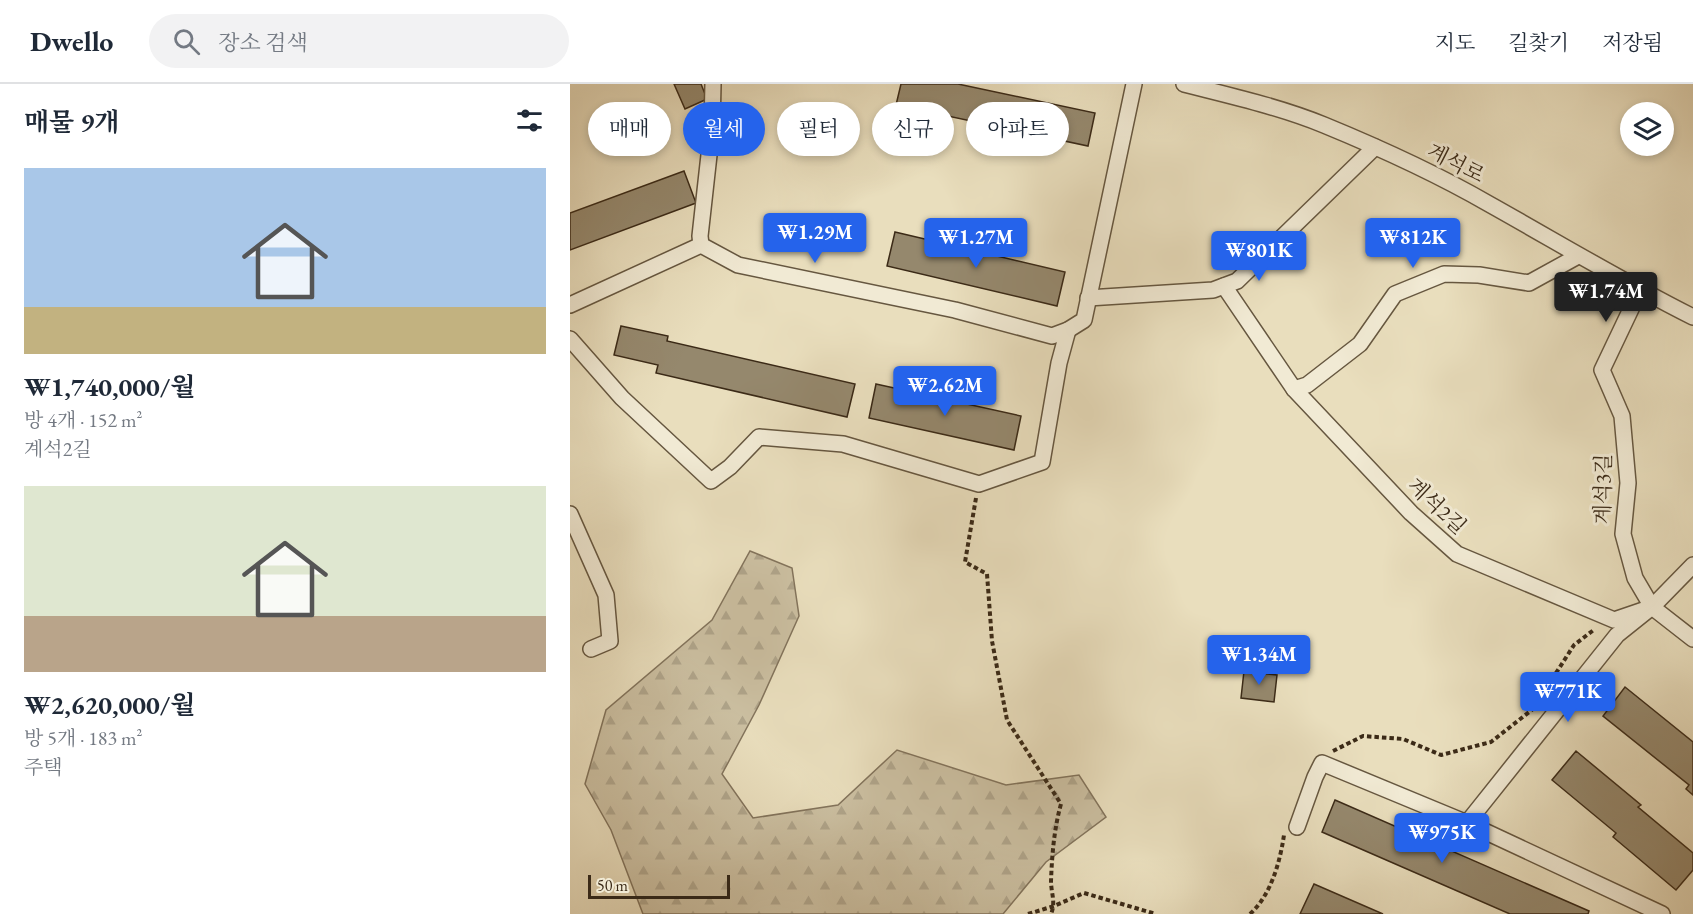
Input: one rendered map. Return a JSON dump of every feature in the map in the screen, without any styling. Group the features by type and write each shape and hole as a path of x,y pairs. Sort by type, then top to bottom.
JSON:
{"street":[{"path":"701,245 712,128 713,84"},
{"path":"701,245 738,264 955,310 1052,336 1084,320 1134,84"},
{"name":"계석로","path":"1184,84 1278,109 1322,124 1375,147 1488,203 1578,256 1693,317"},
{"path":"1088,298 1213,290 1237,281 1375,147"},
{"path":"570,305 701,245"},
{"path":"1294,389 1307,385 1360,344 1395,294 1444,274 1479,275 1529,283 1578,256"},
{"name":"계석2길","path":"1224,286 1294,389 1411,513 1457,554 1610,618"},
{"name":"계석3길","path":"1640,290 1602,370 1622,416 1628,483 1623,534 1635,578 1652,607 1693,639"},
{"path":"570,339 622,398 711,481 730,467 759,437 843,444 979,484 1042,462 1059,363 1068,330"},
{"path":"570,514 606,596 610,641 591,649"},
{"path":"1467,823 1617,635 1652,607 1693,565"},
{"path":"1610,618 1614,620 1652,607"},
{"path":"1291,828 1322,763 1467,823 1662,914"}],"path":[{"path":"979,484 965,562 987,574 992,641 1007,720 1061,804 1056,822 1051,884 1054,906 1051,914"},
{"path":"1322,763 1329,753 1363,736 1403,739 1441,755 1491,742 1533,709 1574,645 1610,618"},
{"path":"1250,914 1265,896 1291,828"},
{"path":"1028,914 1084,893 1156,914"}],"green space":[{"path":"750,551 792,568 799,616 759,705 722,774 753,818 838,805 897,750 1006,785 1079,775 1106,817 1046,862 1003,914 643,914 611,830 585,784 606,710 712,620"}],"building":[{"path":"674,84 701,84 707,99 700,102 683,102 683,104"},
{"path":"901,84 958,84 1043,102 966,102 966,120 954,117 954,102 897,102"},
{"path":"1069,107 1095,113 1088,146 1069,142"},
{"path":"684,171 696,203 570,250 570,213"},
{"path":"895,232 1065,272 1057,306 887,266"},
{"path":"621,326 668,336 667,341 855,384 847,417 656,373 658,365 614,355"},
{"path":"876,384 1021,416 1014,450 869,418"},
{"path":"1244,671 1277,675 1274,702 1241,698"},
{"path":"1625,687 1693,742 1693,795 1686,789 1689,785 1603,716"},
{"path":"1576,751 1641,805 1638,807 1693,853 1693,870 1676,890 1613,837 1616,833 1552,780"},
{"path":"1335,800 1589,911 1588,914 1510,914 1322,832"},
{"path":"1314,884 1383,914 1300,914"}]}
